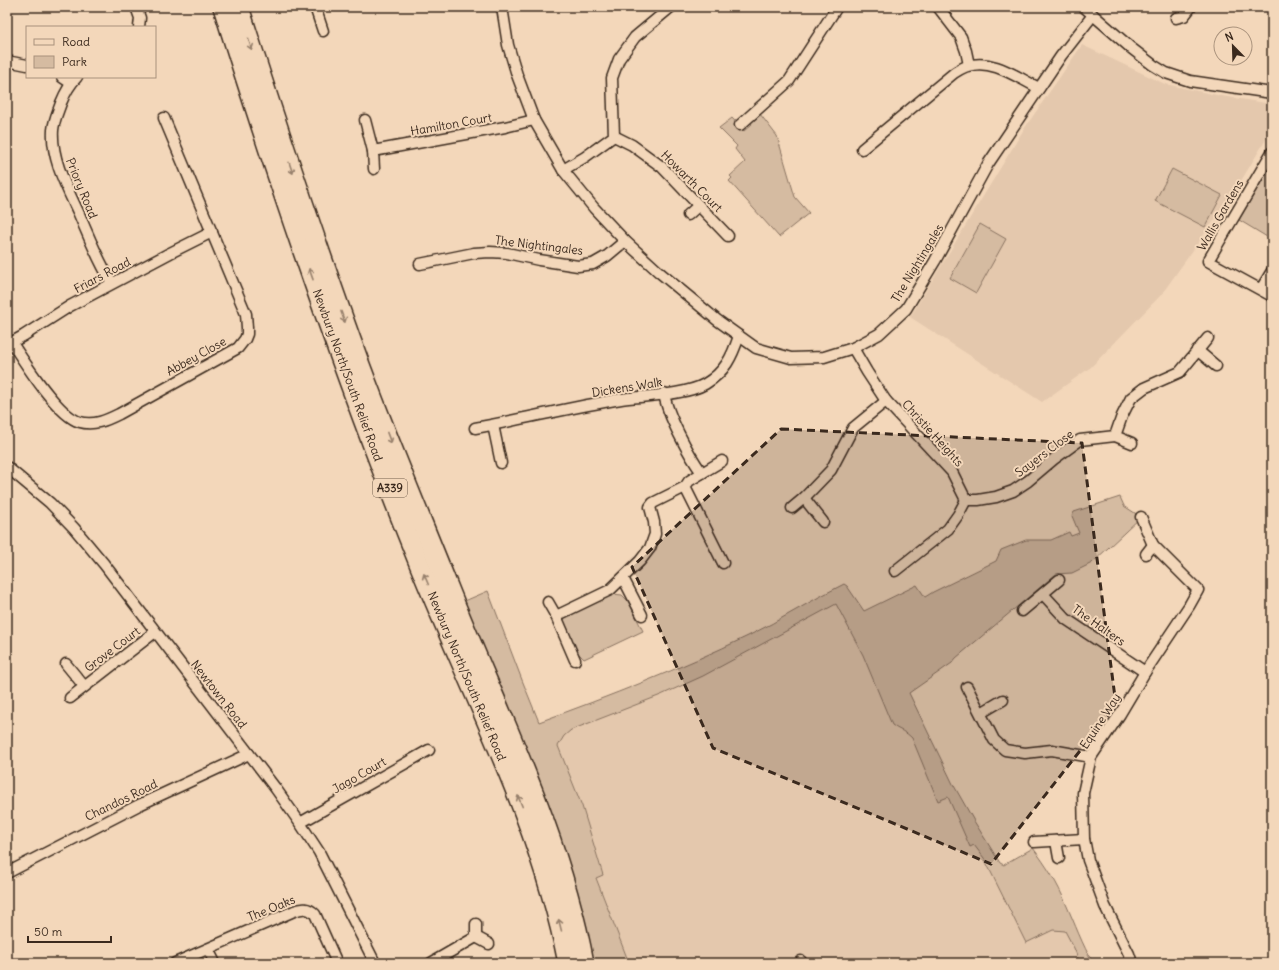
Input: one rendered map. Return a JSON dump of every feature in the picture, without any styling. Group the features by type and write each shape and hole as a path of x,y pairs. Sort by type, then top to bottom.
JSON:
{"highway":[{"name":"Newbury North/South Relief Road","path":"223,7 269,154 357,404 421,567 528,820 553,898 568,963"},
{"name":"Newbury North/South Relief Road","path":"239,7 290,165 361,366 456,607 551,837 569,896 584,963"}],"street":[{"path":"136,7 140,18 139,26"},
{"path":"315,7 323,31"},
{"name":"The Nightingales","path":"502,7 508,44 534,120 563,170 594,208 625,241 711,316 756,348 791,358 824,356 853,348 879,334 906,309 935,261 988,164 1039,88 1093,15"},
{"path":"563,170 585,157 614,136 612,78 619,58 635,37 671,7"},
{"path":"740,125 789,81 837,7"},
{"path":"938,7 961,37 966,50 969,65"},
{"path":"1084,7 1131,48 1166,73 1190,81 1272,93"},
{"path":"1176,18 1184,16 1191,7"},
{"path":"7,61 26,65"},
{"path":"862,149 954,72 969,65 982,64 995,66 1039,88"},
{"name":"Priory Road","path":"74,80 66,90 55,122 53,140 55,151 61,172 78,214 98,259 112,284"},
{"name":"Abbey Close","path":"9,344 64,413 74,420 87,423 101,422 119,414 224,357 242,344 247,334 246,314 164,118"},
{"path":"365,120 373,151 374,169"},
{"name":"Hamilton Court","path":"373,151 505,127 534,120"},
{"name":"Howarth Court","path":"614,136 632,146 662,167 728,236"},
{"name":"Wallis Gardens","path":"1272,152 1208,260 1272,296"},
{"path":"688,215 698,206"},
{"name":"Friars Road","path":"9,344 70,306 174,250 212,232"},
{"name":"The Nightingales","path":"420,264 474,253 490,252 507,253 578,266 593,264 607,256 625,241"},
{"path":"1260,289 1272,271"},
{"name":"Dickens Walk","path":"475,428 620,399 681,392 704,385 717,376 731,358 739,336"},
{"path":"1115,436 1122,416 1131,398 1144,388 1180,372 1208,338"},
{"name":"Christie Heights","path":"853,348 886,401 952,472 966,500"},
{"path":"1197,350 1216,366"},
{"path":"664,393 665,402 671,416 695,464 702,473"},
{"name":"Christie Heights","path":"792,508 804,498 831,470 853,428 886,401"},
{"path":"493,425 501,463"},
{"name":"Sayers Close","path":"966,500 990,498 1013,491 1080,440 1115,436 1132,443"},
{"path":"556,616 610,590 623,578 650,548 655,534 654,522 650,507 653,502 685,487 689,481 722,462"},
{"name":"Newtown Road","path":"7,466 50,503 74,528 104,564 249,754 314,844 373,961"},
{"path":"685,487 723,563"},
{"path":"804,498 823,522"},
{"path":"895,571 948,529 966,500"},
{"name":"Equine Way","path":"1132,963 1130,954 1105,906 1088,860 1084,839 1083,793 1091,756 1120,714 1145,672 1198,590 1153,545 1141,517"},
{"path":"1146,554 1153,545"},
{"path":"623,578 642,615"},
{"path":"1022,611 1059,580"},
{"name":"The Halters","path":"1043,594 1066,619 1145,672"},
{"path":"548,602 556,616 575,660"},
{"name":"Grove Court","path":"70,698 155,632"},
{"name":"Grove Court","path":"66,664 84,686"},
{"path":"967,687 994,740 1005,750 1025,753 1052,750 1091,756"},
{"path":"981,713 1003,700"},
{"name":"Jago Court","path":"300,823 430,750"},
{"name":"Chandos Road","path":"7,873 138,805 249,754"},
{"path":"1034,842 1084,839"},
{"path":"1056,840 1059,858"},
{"name":"The Oaks","path":"175,963 305,908 310,909 315,914 337,963"},
{"path":"476,924 476,937"},
{"path":"476,937 489,944"},
{"path":"431,963 476,937"},
{"path":"208,949 215,963"},
{"path":"362,963 373,961"}],"highlighted area":[{"path":"781,429 1082,443 1116,705 991,864 713,748 632,567"}],"shaded area":[{"path":"1082,45 1165,84 1221,96 1272,104 1272,124 1265,141 1233,194 1161,295 1091,367 1042,402 910,317 1024,129"},
{"path":"843,591 997,868 1042,867 1091,963 629,963 596,877 603,874 582,806 551,728 604,705"}],"green space":[{"path":"760,114 777,136 795,197 809,213 779,237 729,181 732,178 730,176 745,162 735,149 737,146 719,128 732,118 744,131 752,124 750,122"},
{"path":"1272,164 1272,240 1239,220"},
{"path":"1172,169 1222,195 1205,227 1155,201"},
{"path":"980,224 1006,239 976,293 950,278"},
{"path":"1120,497 1124,506 1141,517 1092,563 1072,573 1056,574 952,663 909,693 953,784 1000,863 1004,865 1033,848 1059,889 1093,963 1080,963 1065,931 1053,930 1026,943 984,858 974,845 970,847 948,797 938,801 912,738 892,725 863,655 836,604 703,676 661,695 571,730 564,736 558,746 582,806 603,875 596,878 629,963 592,963 460,603 488,591 539,722 645,682 697,660 760,630 844,584 847,586 864,611 917,585 925,597 996,561 1001,550 1026,540 1051,540 1069,532 1071,536 1079,533 1072,516 1074,512"},
{"path":"612,594 622,595 628,601 643,631 584,659 572,647 563,623 565,617"}]}
